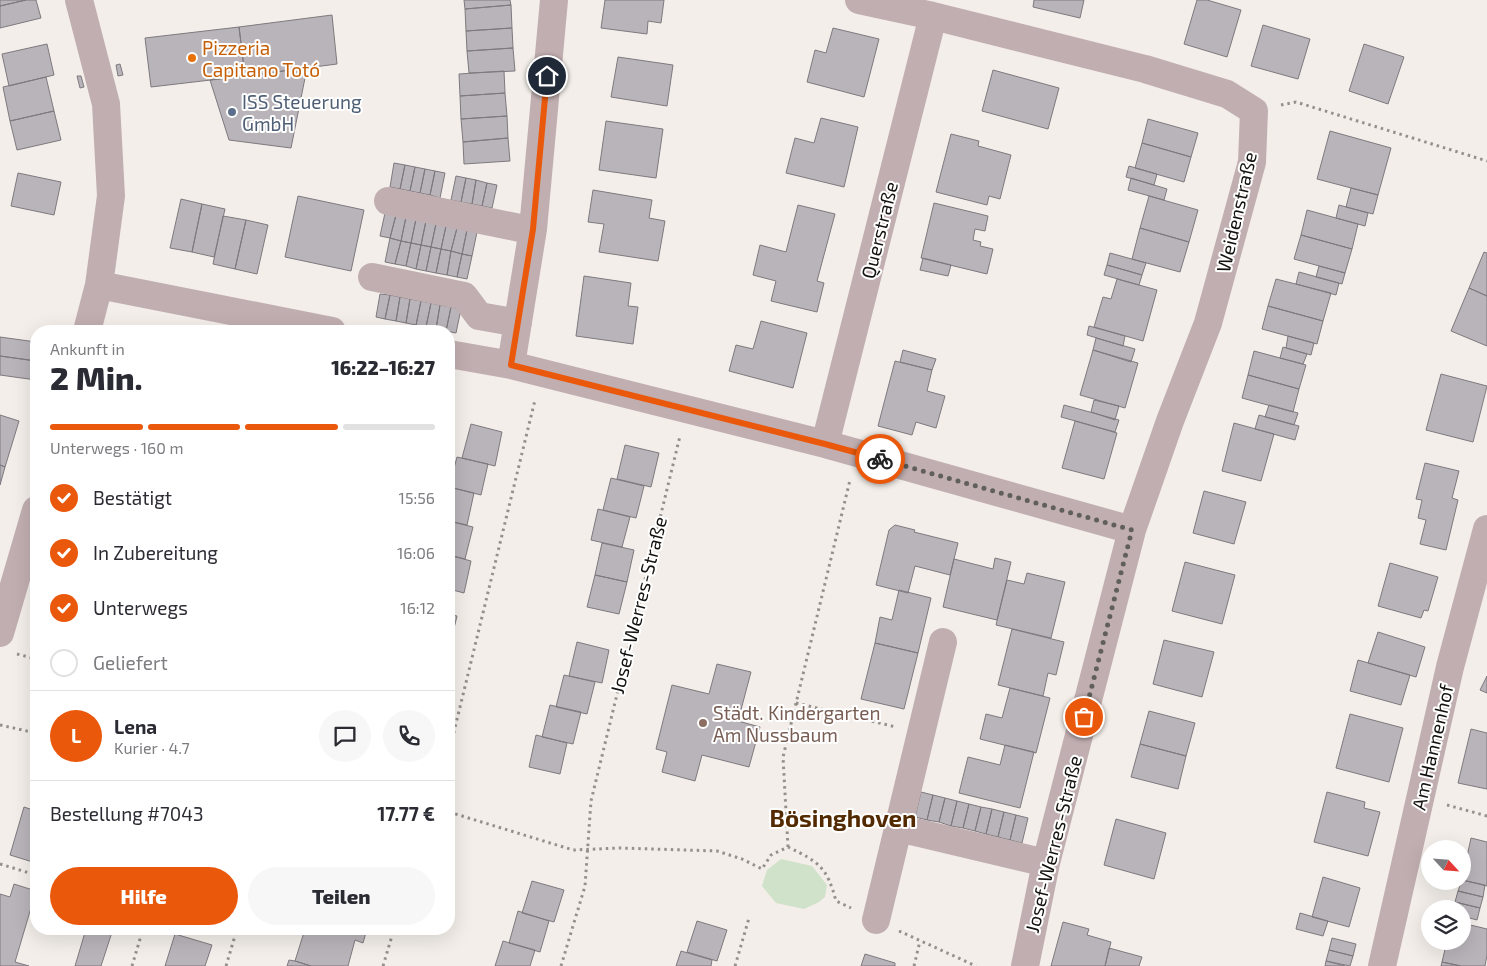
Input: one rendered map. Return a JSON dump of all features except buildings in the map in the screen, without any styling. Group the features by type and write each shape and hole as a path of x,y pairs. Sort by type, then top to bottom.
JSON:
{"street":[{"path":"79,0 106,104 111,196 99,284 89,325"},
{"path":"511,365 533,229 554,0"},
{"path":"859,0 933,16 1145,69 1227,94 1254,111"},
{"name":"Querstraße","path":"825,444 933,16"},
{"name":"Weidenstraße","path":"1132,530 1170,421 1208,323 1252,162 1254,111"},
{"path":"388,201 533,229"},
{"path":"372,278 464,296 479,316 518,323"},
{"path":"99,284 302,325"},
{"path":"479,316 460,356 511,365 857,452 1132,530"},
{"name":"Am Hannenhof","path":"1382,966 1450,667 1487,529"},
{"path":"0,633 30,530"},
{"name":"Josef-Werres-Straße","path":"1024,966 1046,863 1132,530"},
{"path":"876,920 943,642"},
{"path":"898,828 1046,863"}],"path":[{"path":"1254,111 1296,102 1487,161"},
{"path":"455,728 542,373"},
{"name":"Josef-Werres-Straße","path":"560,966 585,886 591,801 686,409"},
{"path":"788,847 783,758 857,452"},
{"path":"796,703 922,733"},
{"path":"0,725 30,732"},
{"path":"1421,799 1487,816"},
{"path":"455,814 573,850 588,851 628,848 717,851 742,859 762,869 771,855 788,847"},
{"path":"788,847 816,861 826,871 836,901 976,966"},
{"path":"0,864 30,873"},
{"path":"735,966 748,918"},
{"path":"132,966 141,935"},
{"path":"226,966 236,935"},
{"path":"383,966 392,935"},
{"path":"914,966 920,941"}],"green space":[{"path":"781,859 812,866 827,885 825,897 804,909 776,903 762,886 767,870"}],"way so far":[{"path":"880,459 1132,530 1084,717"}],"place":[{"name":"Pizzeria Capitano Totó","path":"192,58"},
{"name":"ISS Steuerung GmbH","path":"232,112"},
{"name":"Städt. Kindergarten Am Nussbaum","path":"703,723"}],"district":[{"name":"Bösinghoven","path":"843,817"}],"route":[{"path":"547,76 533,229 511,365 880,459"}]}
